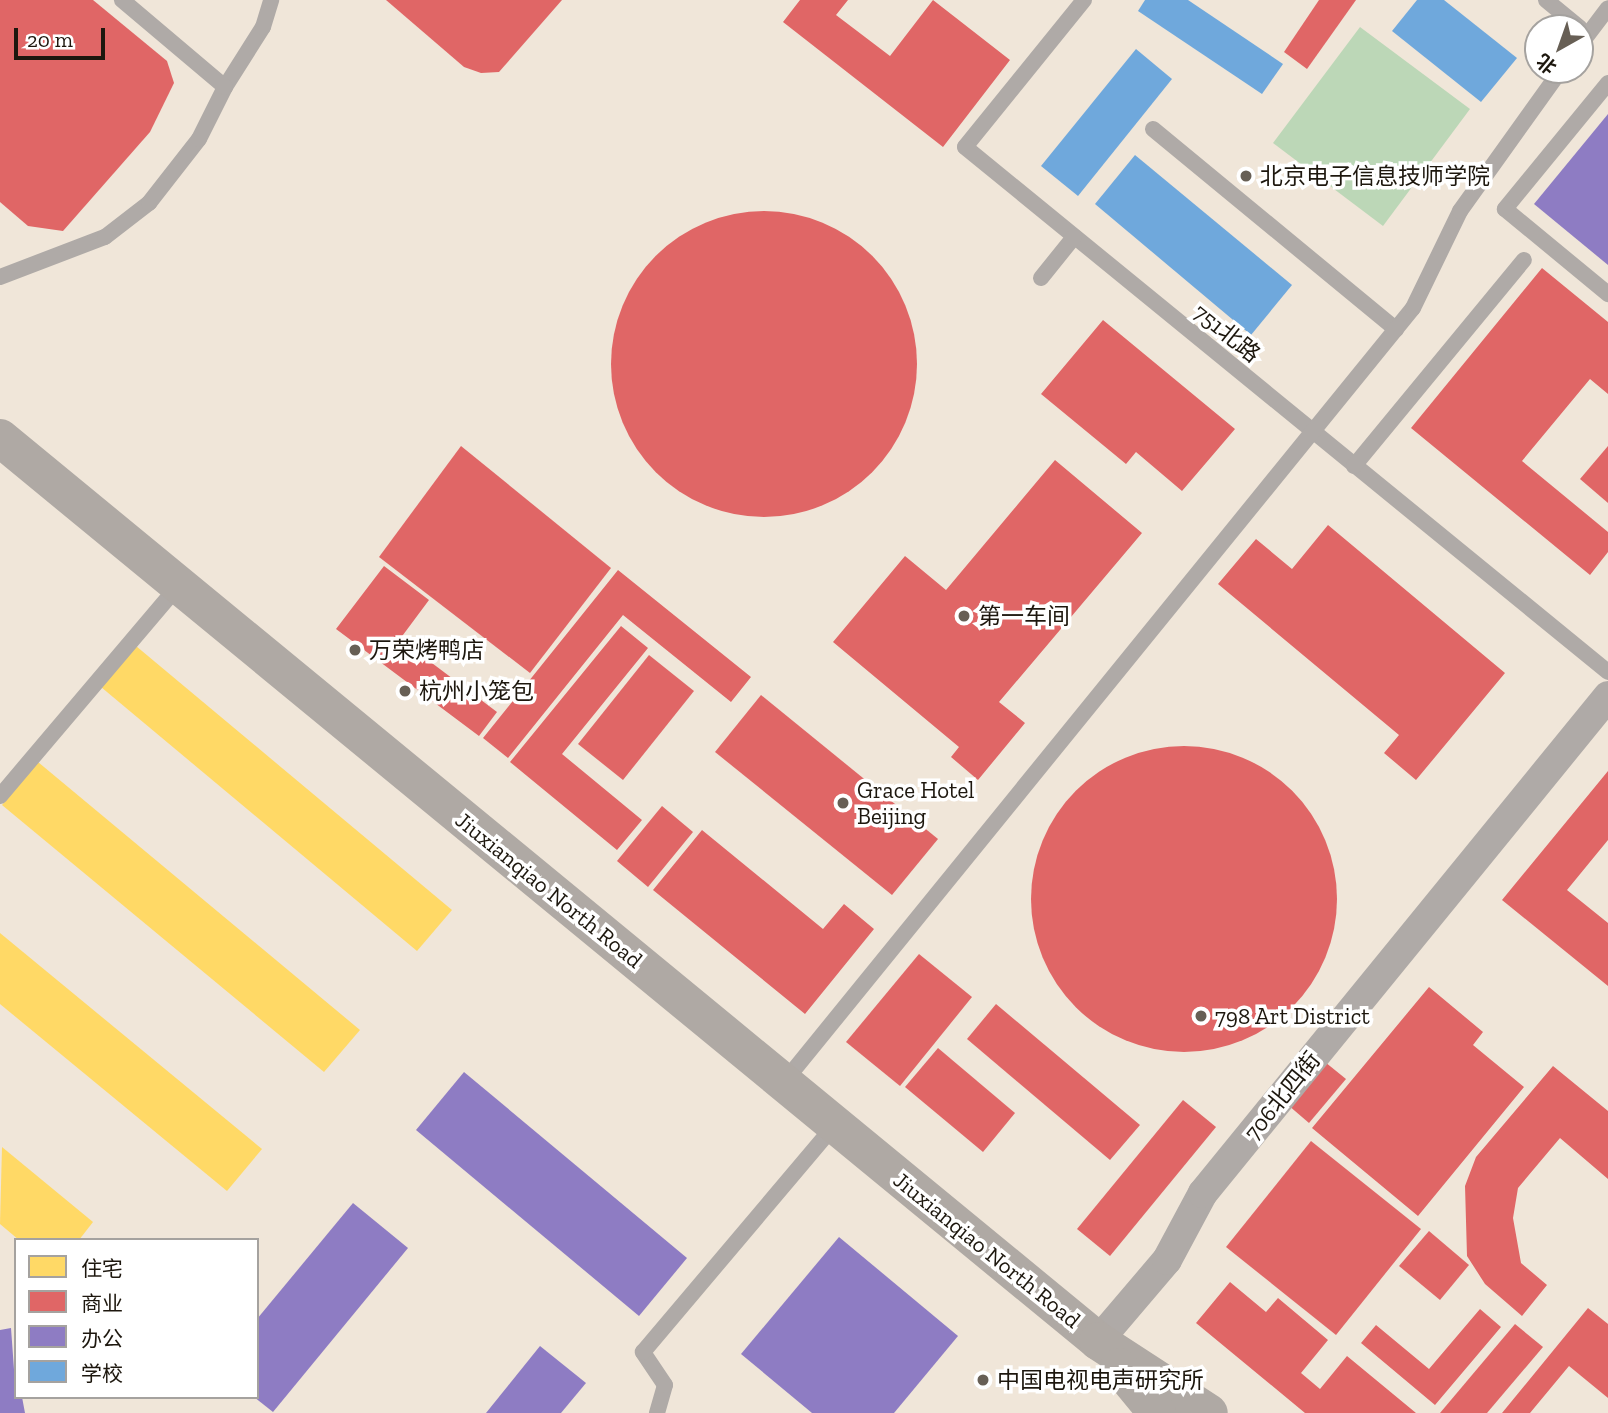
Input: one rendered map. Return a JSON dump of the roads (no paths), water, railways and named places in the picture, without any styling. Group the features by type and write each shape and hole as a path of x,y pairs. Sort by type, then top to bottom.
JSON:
{"street":[{"name":"Jiuxianqiao North Road","path":"0,438 177,587 1098,1341 1209,1413"},
{"name":"706北四街","path":"1098,1341 1167,1260 1203,1193 1608,696"},
{"name":"Jiuxianqiao North Road","path":"1098,1341 1157,1413"}],"lane":[{"path":"122,0 225,87"},
{"path":"0,276 105,237 149,203 199,139 225,87 263,27 271,0"},
{"name":"751北路","path":"1084,0 965,147 1608,672"},
{"path":"1546,0 1561,14"},
{"path":"1594,22 1608,8"},
{"path":"1608,83 1505,209 1608,294"},
{"path":"784,1082 1315,434 1396,329 1460,211 1551,84"},
{"path":"1153,129 1396,329"},
{"path":"1041,278 1074,237"},
{"path":"1354,466 1524,260"},
{"path":"0,796 177,587"},
{"path":"657,1413 665,1385 643,1352 835,1125"}],"place":[{"name":"北京电子信息技师学院","path":"1246,176"},
{"name":"第一车间","path":"964,616"},
{"name":"万荣烤鸭店","path":"355,650"},
{"name":"杭州小笼包","path":"405,691"},
{"name":"Grace Hotel Beijing","path":"843,803"},
{"name":"798 Art District","path":"1201,1016"},
{"name":"中国电视电声研究所","path":"983,1380"}]}
